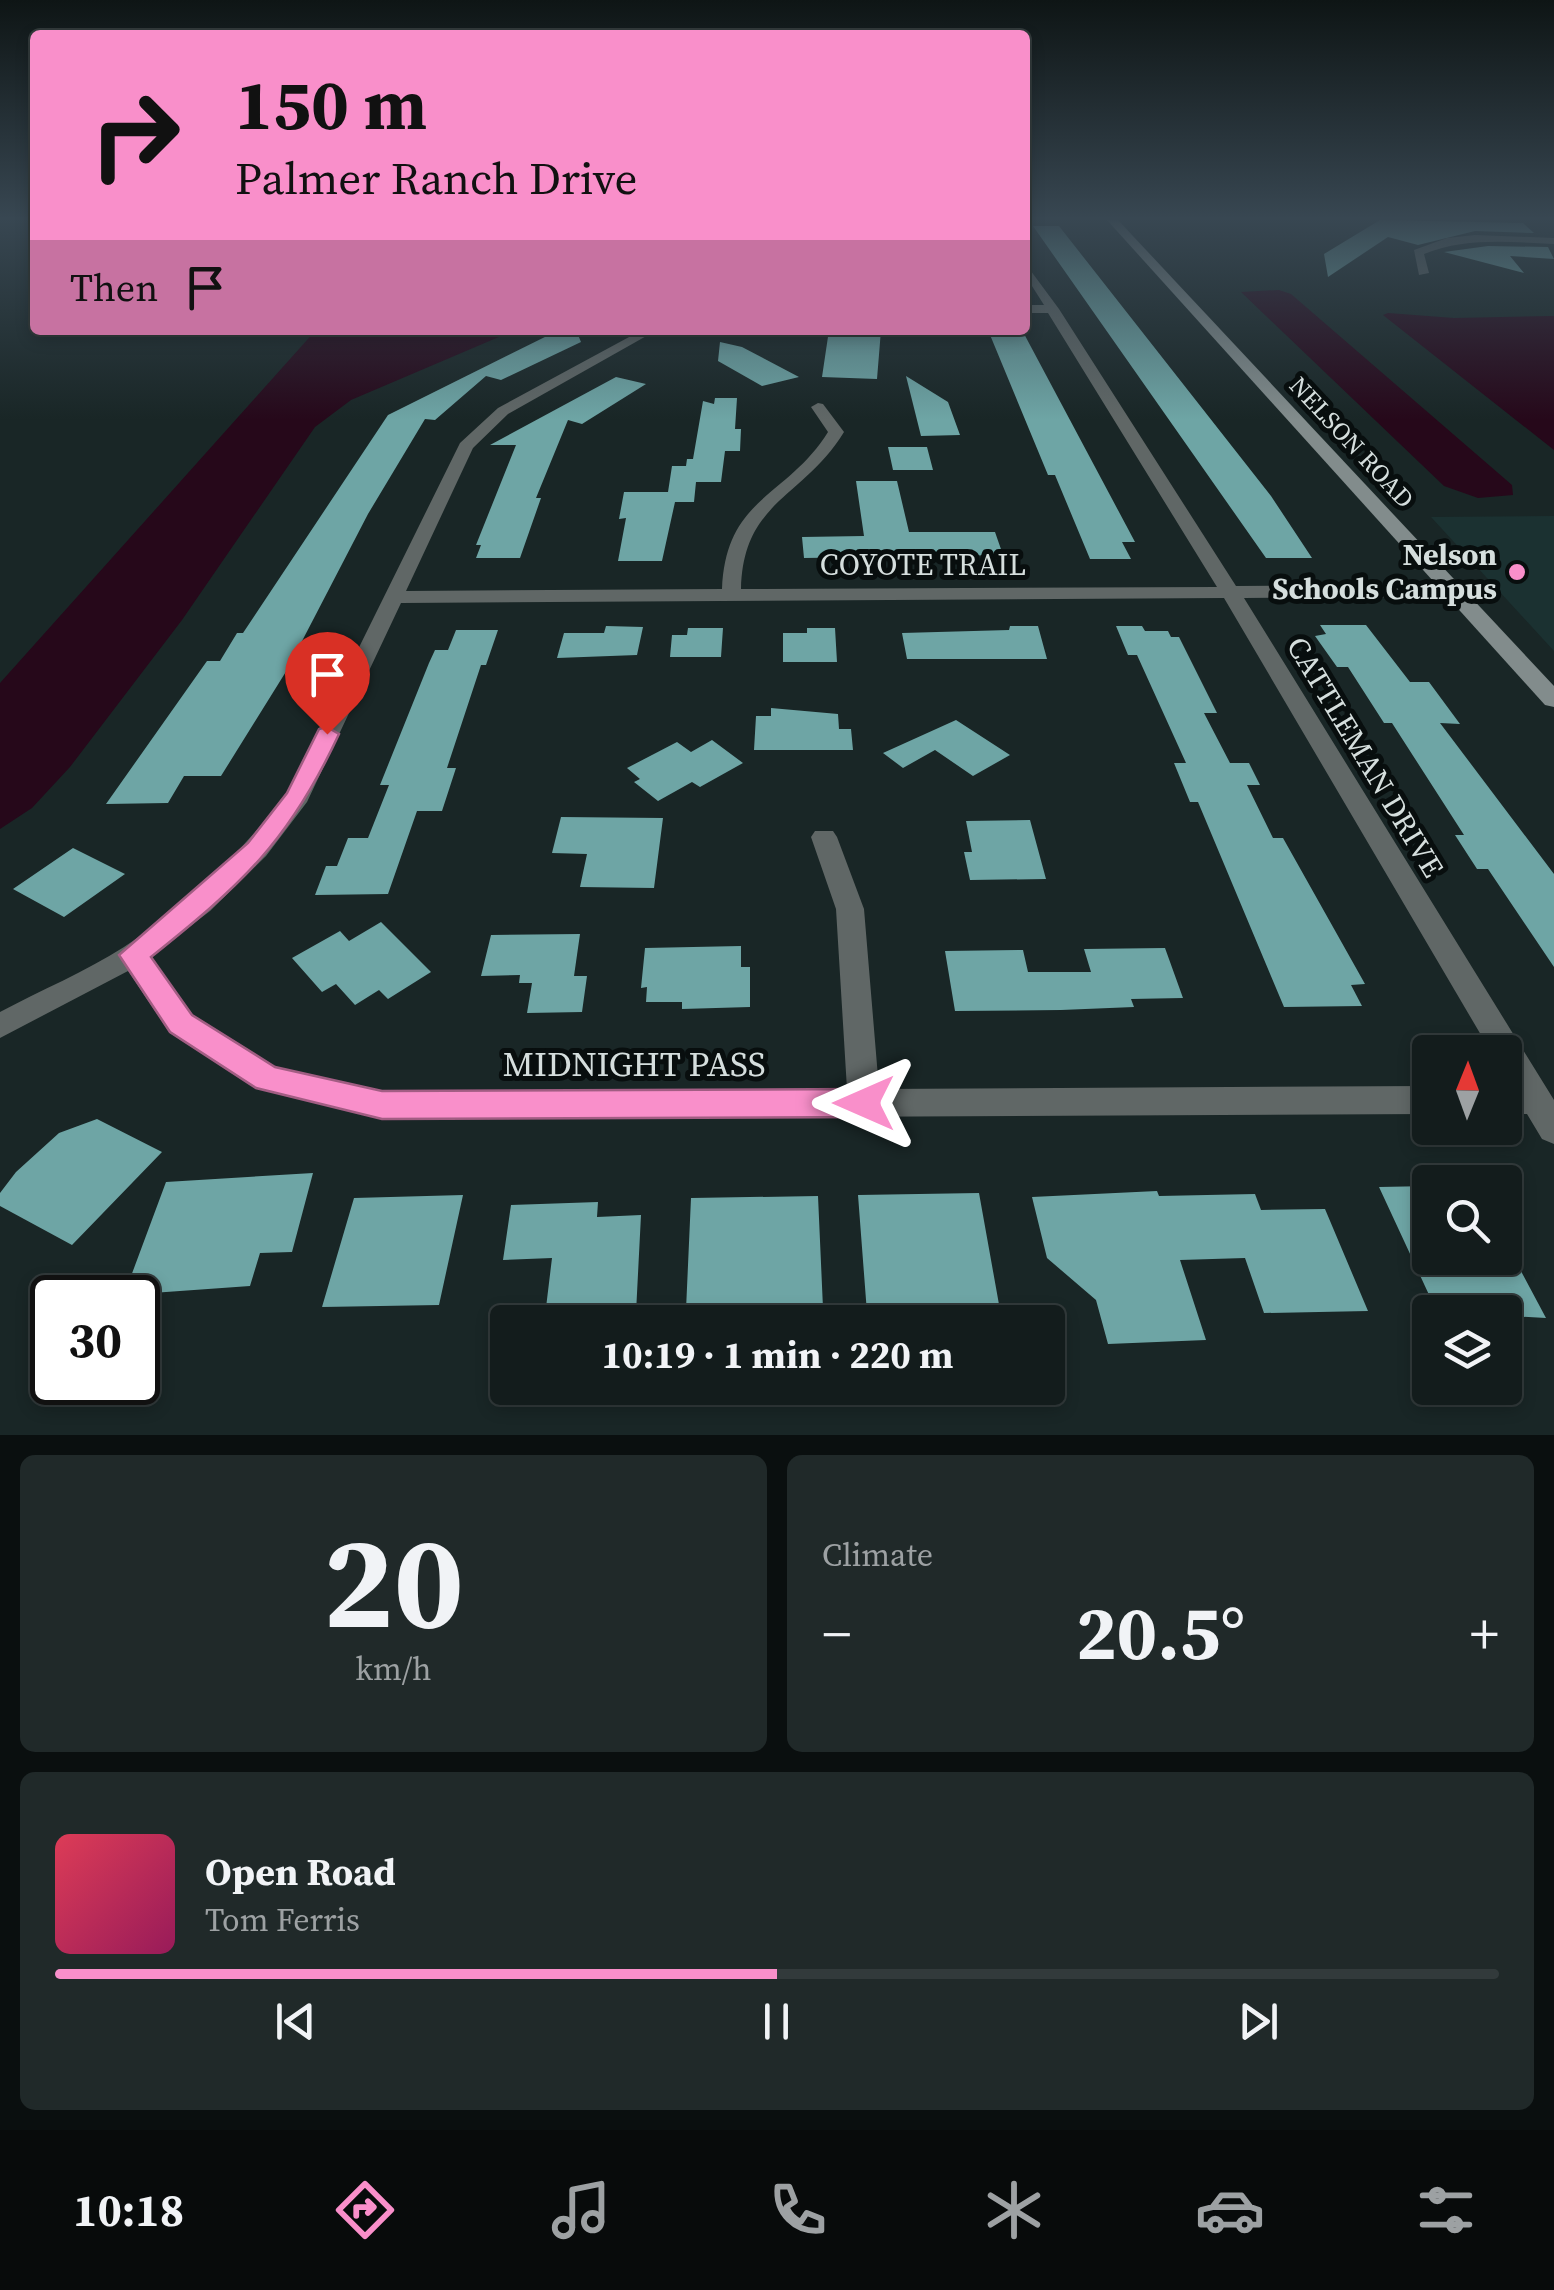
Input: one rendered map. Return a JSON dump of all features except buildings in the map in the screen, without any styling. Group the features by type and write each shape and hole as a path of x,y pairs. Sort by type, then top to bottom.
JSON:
{"street":[{"name":"CATTLEMAN DRIVE","path":"1039,287 1230,593 1484,1035"},
{"name":"NELSON ROAD","path":"1174,287 1554,700"},
{"path":"1030,310 1053,309"},
{"path":"0,1026 134,955 200,904 257,850 298,796 466,446 483,426 641,335"},
{"path":"731,595 735,549 748,523 769,499 818,460 836,432 818,407"},
{"name":"COYOTE TRAIL","path":"393,597 1454,591"},
{"path":"824,838 850,909 864,1103"},
{"name":"MIDNIGHT PASS","path":"134,955 181,1024 267,1079 382,1105 1412,1100"},
{"name":"CATTLEMAN DRIVE","path":"1522,1101 1554,1129"}],"shaded area":[{"path":"1279,290 1291,294 1512,485 1513,495 1478,498 1444,486 1241,292"},
{"path":"1383,315 1454,318 1554,316 1554,450"},
{"path":"312,335 503,335 351,400 315,427 182,620 70,767 32,808 0,829 0,683"},
{"name":"Nelson Schools Campus","path":"1554,516 1554,651 1431,517"}],"place":[{"name":"Nelson Schools Campus","path":"1517,572"}],"route":[{"path":"327,734 298,796 257,850 200,904 134,955 181,1024 267,1079 382,1105 864,1103"}]}
